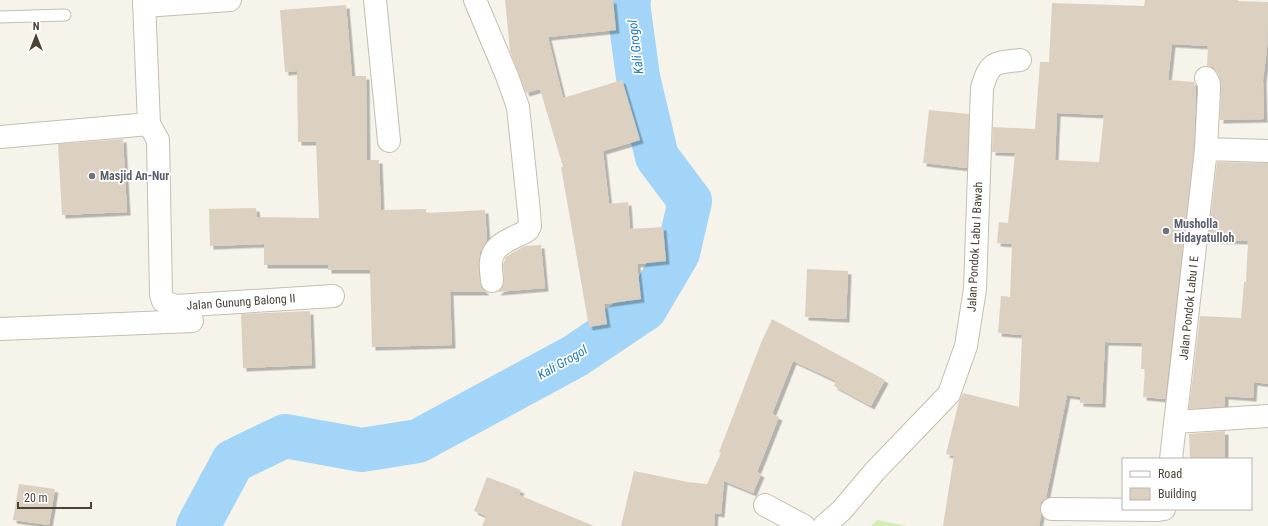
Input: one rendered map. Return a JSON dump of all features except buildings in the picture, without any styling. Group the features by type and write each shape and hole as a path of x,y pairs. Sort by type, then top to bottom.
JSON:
{"street":[{"path":"144,3 230,0"},
{"path":"374,0 389,141"},
{"path":"475,0 507,76 518,107 530,226 528,230 501,244 494,252 491,262 492,281"},
{"name":"Jalan Gunung Balong II","path":"144,3 149,124 158,140 161,294 163,301 176,306 333,296"},
{"name":"Jalan Pondok Labu I Bawah","path":"824,526 842,510 875,471 949,394 966,346 974,289 982,88 987,73 996,63 1020,60"},
{"name":"Jalan Pondok Labu I E","path":"1172,458 1206,149 1209,84 1206,78"},
{"path":"0,137 149,124"},
{"path":"1206,149 1268,151"},
{"path":"0,329 192,321"},
{"path":"1176,422 1268,416"},
{"path":"765,505 804,526"},
{"path":"1052,509 1122,510"}],"lane":[{"path":"0,17 65,15"}],"green space":[{"path":"877,520 907,526 871,526"}],"waterway":[{"name":"Kali Grogol","path":"198,526 233,461 285,436 362,450 418,441 575,356 645,309 678,253 690,201 657,157 638,77 628,3 629,0"}],"place":[{"name":"Masjid An-Nur","path":"92,176"},
{"name":"Musholla Hidayatulloh","path":"1166,231"}]}
